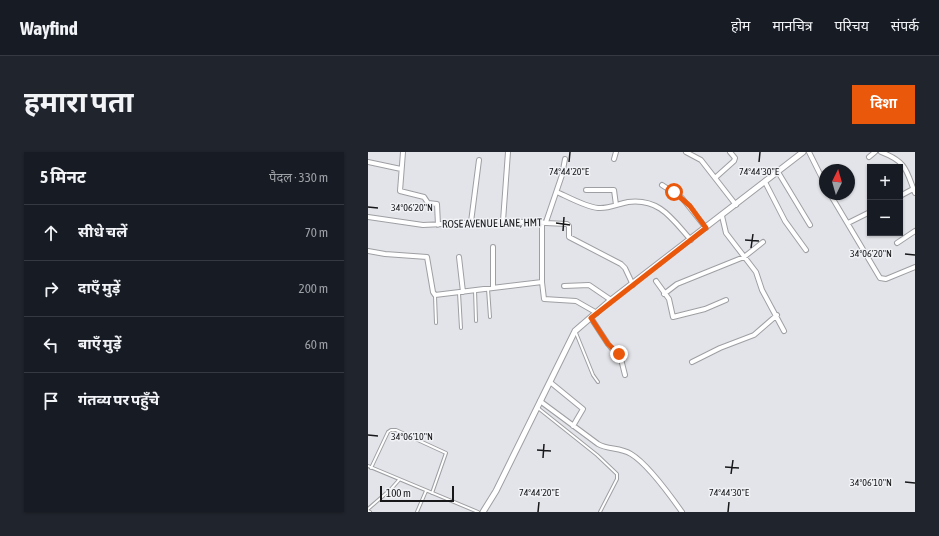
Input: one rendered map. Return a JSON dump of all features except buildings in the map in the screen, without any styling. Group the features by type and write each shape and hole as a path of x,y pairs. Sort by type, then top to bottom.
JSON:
{"street":[{"path":"403,152 400,192 424,197 428,203 438,204 438,224"},
{"path":"503,221 508,152"},
{"path":"614,159 616,152"},
{"path":"686,152 701,160 736,205"},
{"path":"715,178 734,162 734,158 730,152"},
{"path":"483,512 496,491 575,332 611,300 633,286 803,152"},
{"path":"809,152 819,172"},
{"path":"869,157 875,152"},
{"path":"881,152 900,160 905,167 914,191 903,195"},
{"path":"565,159 557,192 544,222 542,282 545,300 576,301 597,313"},
{"path":"471,222 479,160"},
{"path":"368,162 401,169"},
{"path":"778,172 810,225"},
{"path":"765,182 785,221 806,250"},
{"path":"662,185 682,198 706,228"},
{"path":"586,190 614,190 616,205"},
{"path":"557,192 594,207 637,201 647,202 666,212 691,240"},
{"path":"834,200 880,278 886,279 915,267"},
{"path":"848,223 867,214"},
{"path":"722,216 726,232 756,272 762,290 777,315 784,331"},
{"name":"ROSE AVENUE LANE, HMT","path":"368,217 418,225 503,221 544,222 568,225 569,237 621,264 625,268 633,286"},
{"path":"897,243 915,231"},
{"path":"664,294 677,284 744,256 763,242"},
{"path":"493,247 493,288"},
{"path":"368,251 392,255 427,257 433,292 435,295 542,282"},
{"path":"459,257 461,292"},
{"path":"656,281 669,299 672,315 675,317 705,309 726,300"},
{"path":"564,286 589,285 611,300"},
{"path":"692,362 720,348 754,335 777,315"},
{"path":"591,318 608,344 621,359 625,375"},
{"path":"550,382 583,408 574,426"},
{"path":"540,401 604,448 624,451 637,458 682,512"}],"lane":[{"path":"488,289 490,317"},
{"path":"475,290 476,321"},
{"path":"461,292 461,328"},
{"path":"435,295 436,323"},
{"path":"575,332 586,352 593,375 598,382"},
{"path":"537,407 597,455 617,474 617,479 600,512"},
{"path":"371,468 388,432 390,430 396,430 446,453 446,457 432,493"},
{"path":"368,466 478,512"},
{"path":"369,510 400,480"},
{"path":"417,512 426,490"}],"route":[{"path":"619,354 610,347 591,318 611,300 633,286 706,228 690,206 674,192"}]}
